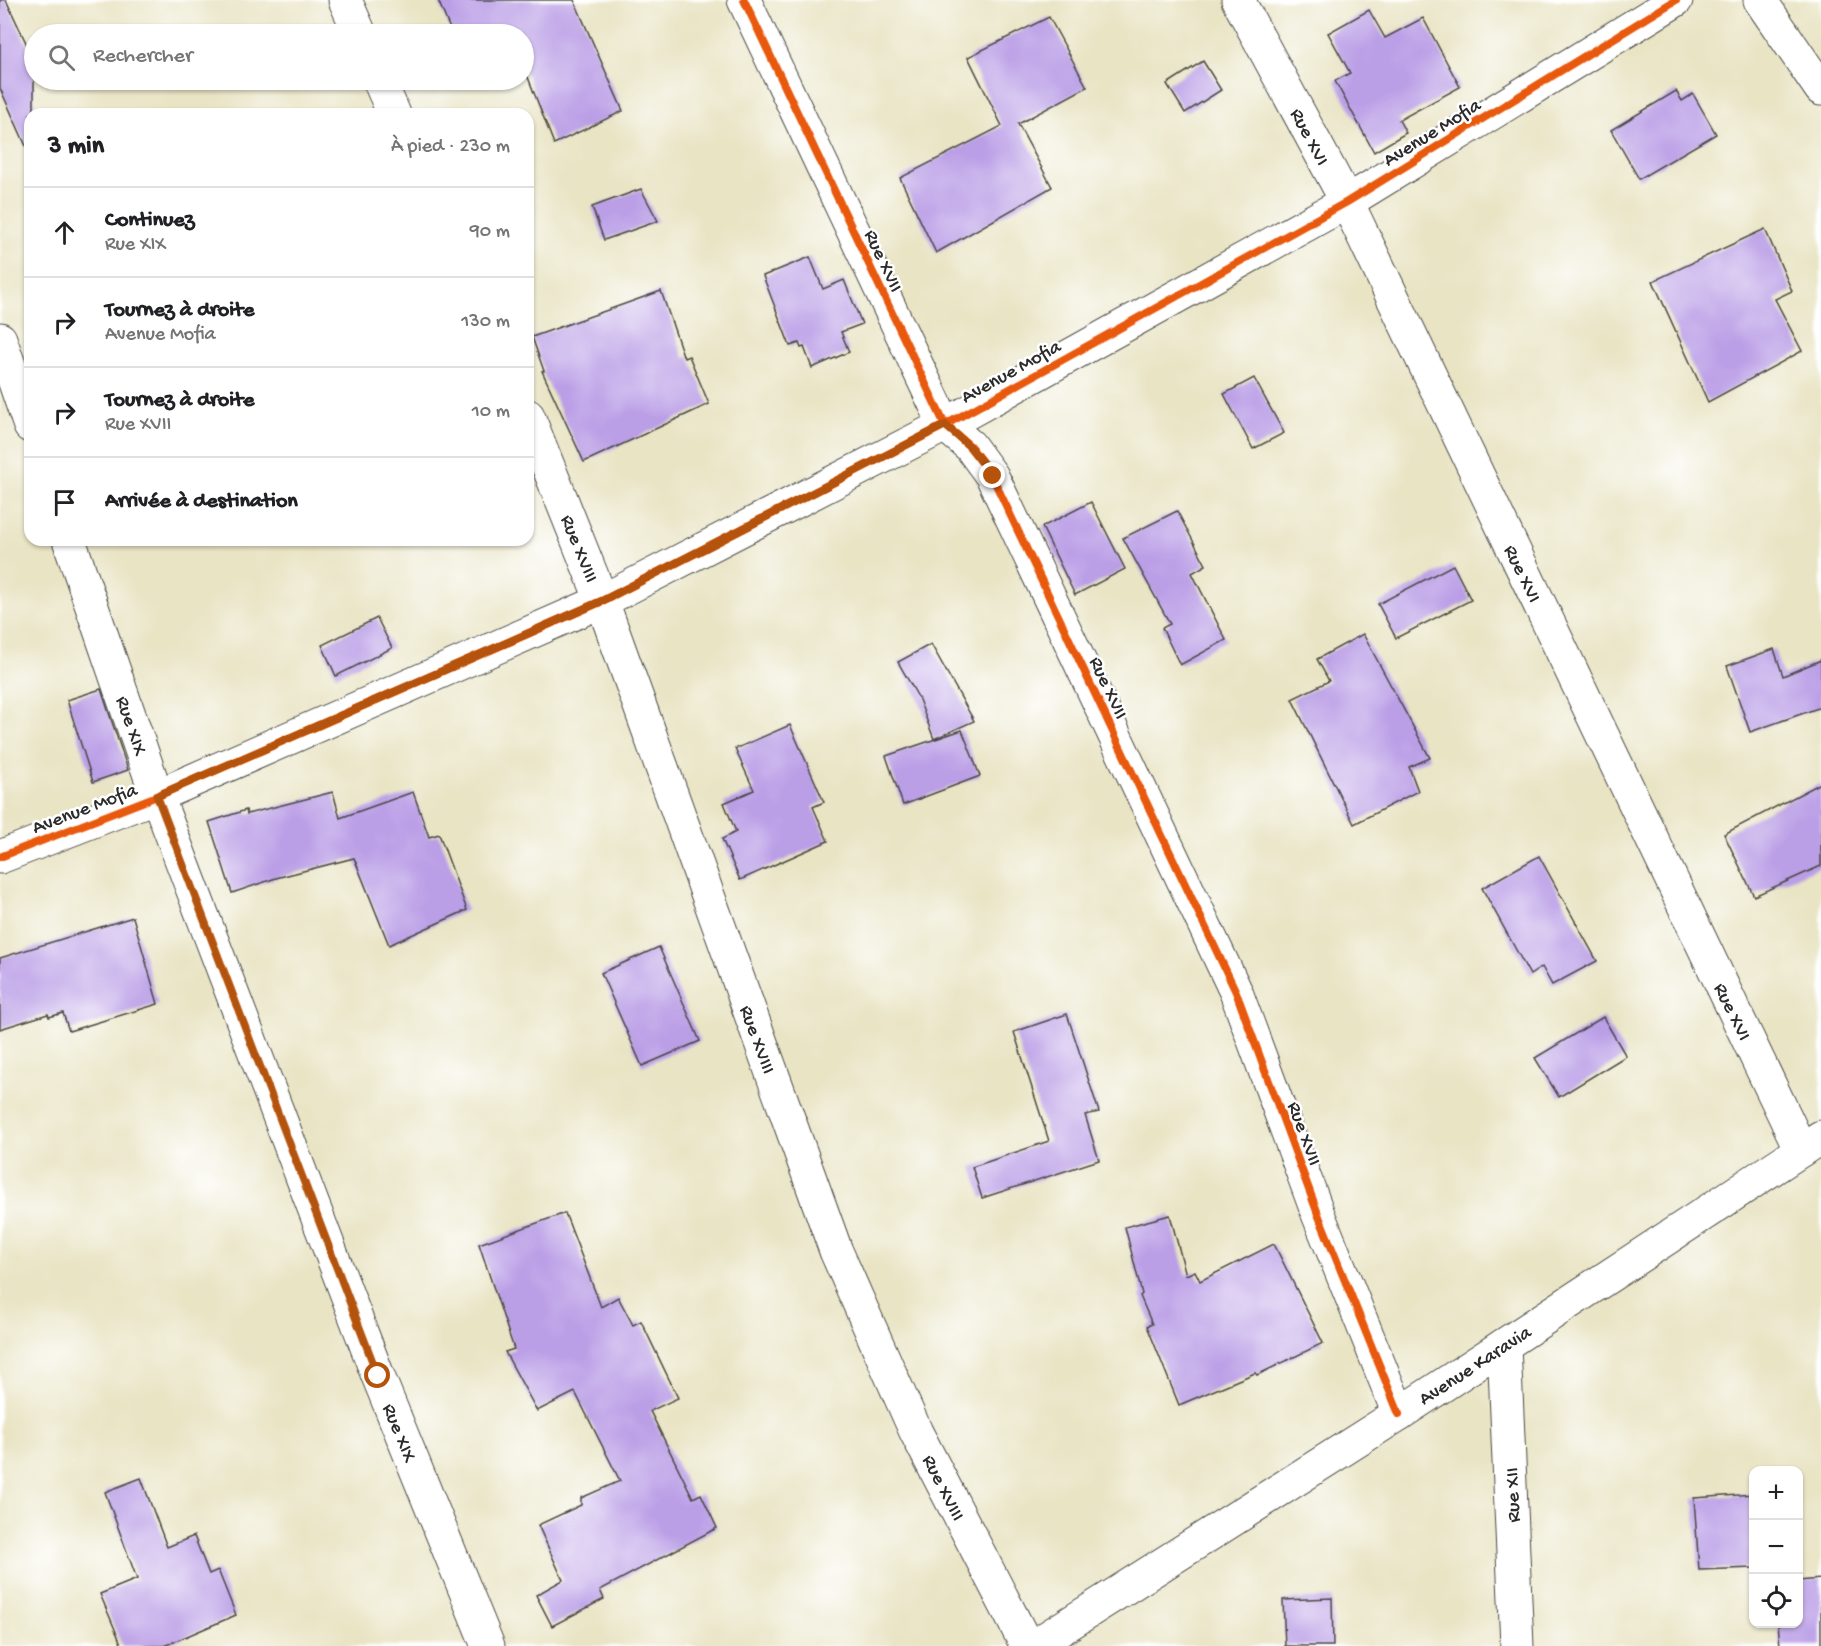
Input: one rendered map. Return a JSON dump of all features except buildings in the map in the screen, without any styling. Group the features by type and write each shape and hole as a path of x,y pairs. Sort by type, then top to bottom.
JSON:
{"street":[{"path":"345,0 356,24"},
{"name":"Rue XVII","path":"744,0 945,425 969,446 993,476 1236,992 1318,1214 1399,1414"},
{"name":"Rue XVI","path":"1238,0 1347,202 1811,1144"},
{"name":"Avenue Mofia","path":"0,857 157,796 602,601 945,425 1347,202 1676,0"},
{"path":"1760,0 1821,89"},
{"path":"383,90 391,108"},
{"path":"0,339 24,409"},
{"name":"Rue XVIII","path":"534,431 602,601 836,1251 916,1432 1027,1646"},
{"name":"Rue XIX","path":"71,546 157,796 378,1376 488,1646"},
{"name":"Avenue Karavia","path":"1034,1646 1399,1414 1811,1144"},
{"name":"Rue XII","path":"1504,1345 1517,1646"}],"cycle path":[{"path":"744,0 945,425 970,446 992,476 1236,992 1318,1214 1399,1414"},
{"path":"0,857 157,796 602,601 945,425 1347,202 1676,0"}],"route":[{"path":"378,1376 157,796 602,601 945,425 969,446 993,476"}]}
